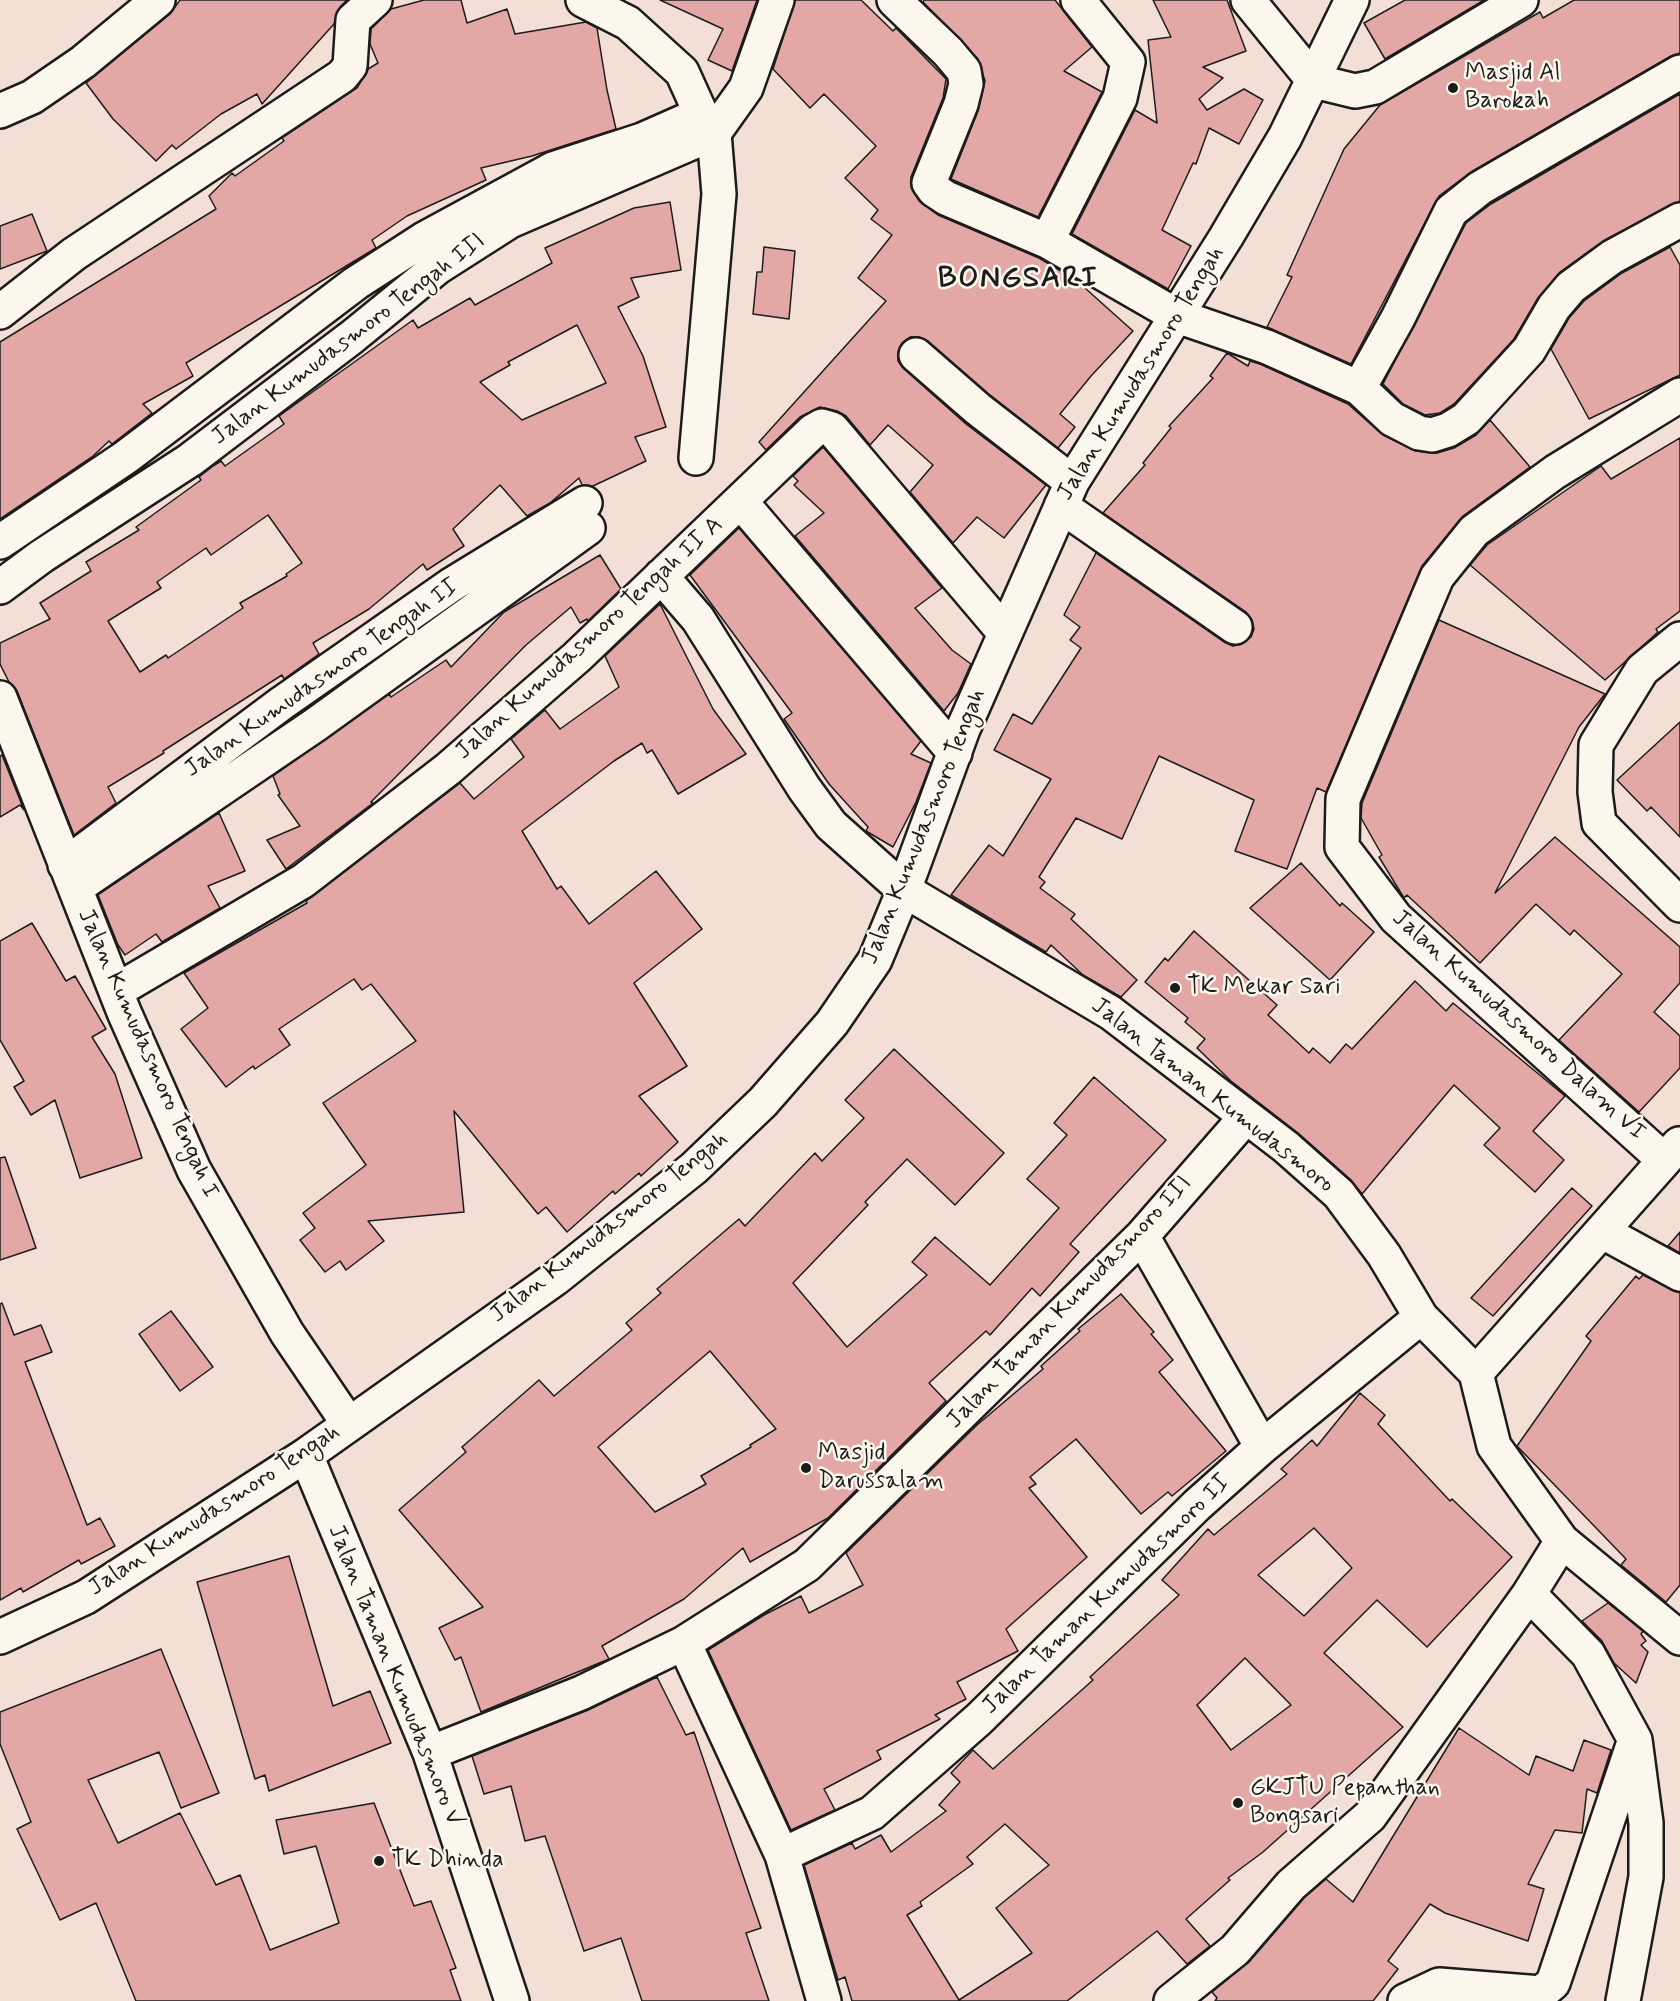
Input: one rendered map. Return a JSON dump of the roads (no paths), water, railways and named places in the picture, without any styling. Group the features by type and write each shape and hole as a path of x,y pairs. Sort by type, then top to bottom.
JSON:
{"street":[{"path":"0,312 74,254 342,76 350,66 353,20 375,0"},
{"path":"583,0 628,23 682,72 707,123 719,194 696,458"},
{"path":"707,123 746,88 777,0"},
{"path":"894,0 948,52 964,71 966,84 961,104 929,183 934,190 946,198 1047,241 1177,316 1267,347 1359,388 1392,419 1419,433 1432,435 1448,430 1466,419 1526,354 1554,307 1571,287 1612,257 1680,220"},
{"path":"1047,241 1120,99 1128,62 1078,0"},
{"path":"1248,0 1314,81 1355,91 1375,87 1521,0"},
{"name":"Jalan Kumudasmoro Tengah","path":"0,1637 86,1597 306,1455 348,1423 556,1278 694,1168 754,1110 832,1023 875,960 1004,632 1066,494 1177,316 1285,136 1352,0"},
{"path":"0,111 32,96 83,62 149,4"},
{"path":"1359,388 1398,318 1451,211 1480,189 1680,72"},
{"name":"Jalan Kumudasmoro Tengah III","path":"0,587 42,556 190,460 308,371 431,253 503,209 707,123"},
{"path":"0,542 126,457 356,283 431,253"},
{"path":"285,337 308,371"},
{"path":"916,355 994,423 1066,494 1235,627"},
{"name":"Jalan Kumudasmoro Dalam VI","path":"1672,1151 1396,918 1342,847 1343,799 1437,577 1474,531 1555,472 1680,395"},
{"name":"Jalan Kumudasmoro Tengah II A","path":"116,991 303,881 448,769 577,657 813,431 822,426 832,429 1004,632"},
{"path":"741,502 955,753"},
{"name":"Jalan Kumudasmoro Tengah II","path":"70,877 282,703 442,592 587,516"},
{"name":"Jalan Taman Kumudasmoro","path":"661,576 698,619 804,788 831,825 904,890 1111,1013 1245,1118 1286,1147 1339,1194 1384,1255 1421,1317 1476,1373"},
{"path":"1680,639 1642,670 1596,745 1595,792 1599,823 1680,905"},
{"name":"Jalan Kumudasmoro Tengah I","path":"0,698 116,991 194,1170 287,1333 348,1423"},
{"name":"Jalan Taman Kumudasmoro III","path":"430,1753 581,1693 684,1643 807,1565 1142,1236 1245,1118"},
{"path":"1672,1151 1603,1232 1476,1373 1494,1446 1562,1541 1680,1638"},
{"path":"1603,1232 1680,1274"},
{"path":"1142,1236 1262,1447"},
{"name":"Jalan Taman Kumudasmoro II","path":"782,1855 872,1813 979,1719 1197,1505 1262,1447 1421,1317"},
{"name":"Jalan Taman Kumudasmoro V","path":"306,1455 430,1753 512,2001"},
{"path":"1171,2001 1235,1950 1291,1885 1370,1816 1529,1594 1562,1541"},
{"path":"1529,1594 1588,1654 1635,1740 1646,1823 1646,1877 1623,2001"},
{"path":"684,1643 782,1855 824,2001"},
{"path":"1405,2001 1440,1985 1541,1993 1553,1983 1635,1740"}],"place":[{"name":"Masjid Al Barokah","path":"1453,88"},
{"name":"TK Mekar Sari","path":"1175,988"},
{"name":"Masjid Darussalam","path":"806,1468"},
{"name":"GKJTU Pepanthan Bongsari","path":"1238,1803"},
{"name":"TK Dhinda","path":"379,1861"}],"district":[{"name":"BONGSARI","path":"1018,280"}]}
